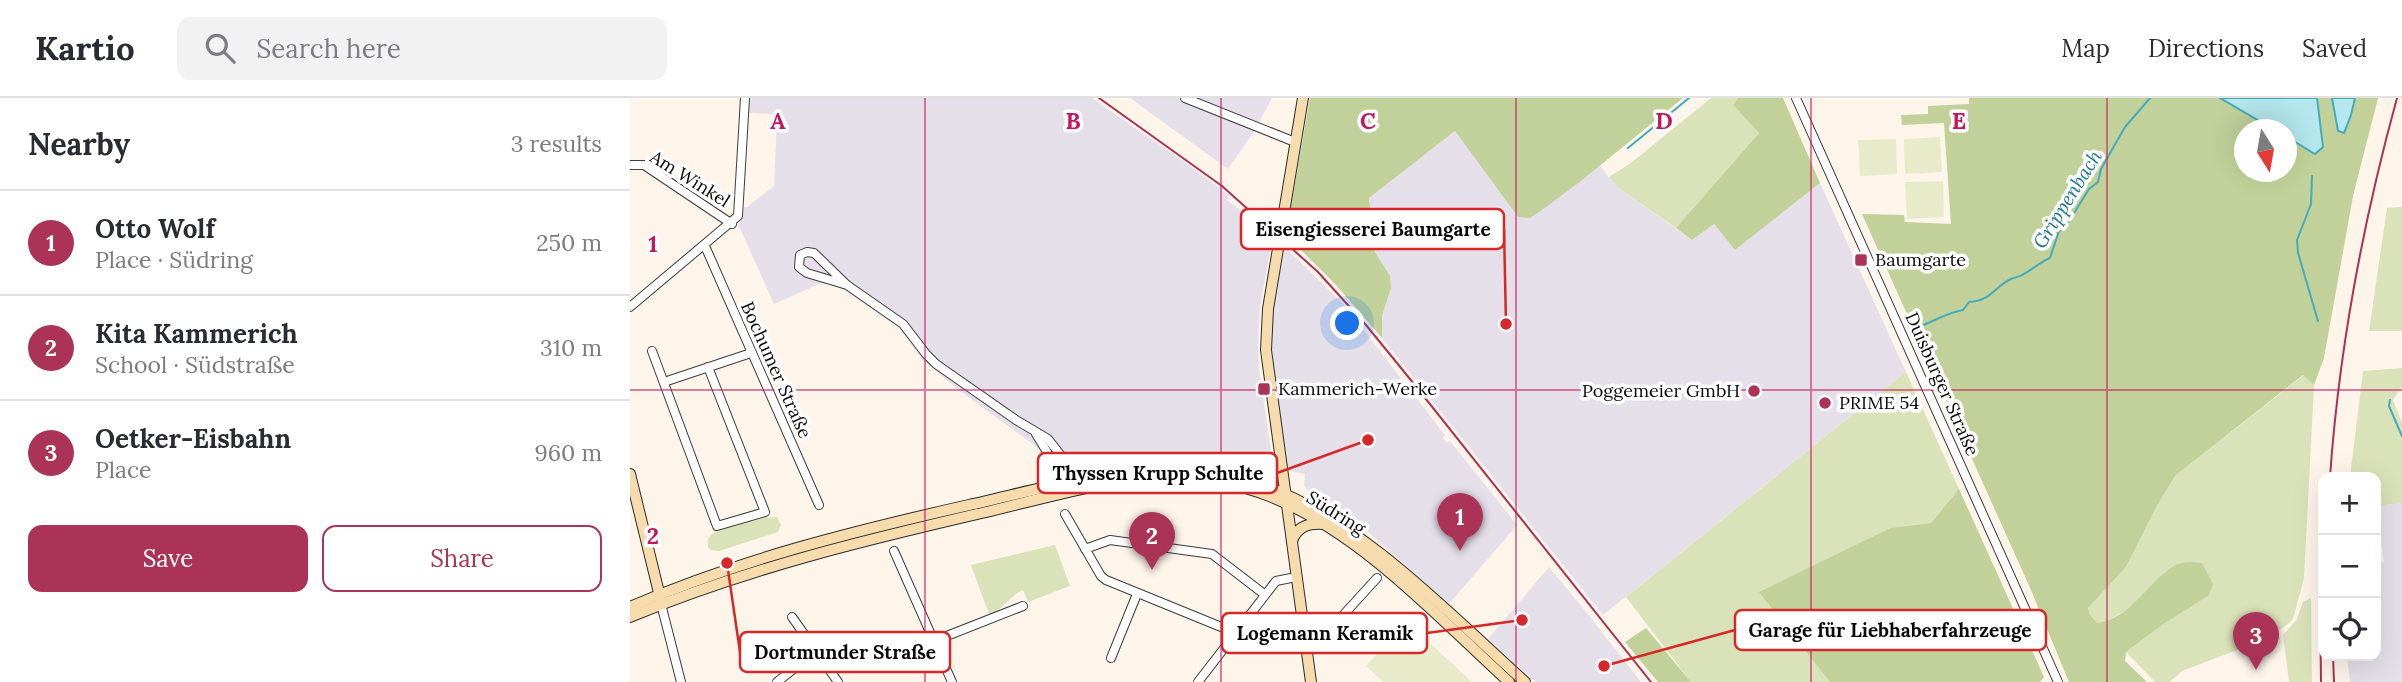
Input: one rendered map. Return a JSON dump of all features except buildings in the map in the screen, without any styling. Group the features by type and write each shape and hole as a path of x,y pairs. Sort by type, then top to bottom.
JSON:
{"main road":[{"path":"1303,98 1268,309 1266,336 1268,375 1311,682"},
{"name":"Südring","path":"630,617 660,600 762,559 853,533 1139,471 1210,472 1247,480 1330,518 1369,545 1525,682"},
{"path":"630,474 660,600"},
{"name":"Südring","path":"1061,489 1139,480 1190,479 1244,488 1285,499 1365,553 1509,682"},
{"path":"1291,544 1295,533 1307,524 1324,524"},
{"name":"Südring","path":"630,607 660,600"}],"street":[{"path":"630,307 732,224 739,212 745,98"},
{"path":"1185,98 1295,142"},
{"name":"Duisburger Straße","path":"1796,98 2058,682"},
{"name":"Am Winkel","path":"630,165 644,164 732,224"},
{"name":"Bochumer Straße","path":"705,246 819,505"},
{"name":"Südring","path":"847,285 807,273 799,267 798,258 803,252 814,253 847,285 903,324 936,364 1048,439 1070,466 1082,472 1121,468 1139,471"},
{"path":"652,351 717,526 765,512 708,367"},
{"path":"664,382 751,352"},
{"name":"Südring","path":"1034,432 1048,452 1061,489"},
{"path":"1057,450 1061,489"},
{"path":"1065,514 1101,576 1106,580 1236,633"},
{"path":"1085,549 1110,540 1212,554 1265,594"},
{"path":"894,551 952,682"},
{"path":"1198,682 1276,581 1296,577"},
{"path":"1305,644 1335,624 1377,578"},
{"path":"1111,658 1137,594"},
{"path":"660,600 681,682"},
{"path":"934,640 1023,606"},
{"path":"792,617 838,682"},
{"path":"777,682 815,652"}],"shaded area":[{"path":"749,98 1092,98 1173,154 1229,195 1227,200 1273,234 1260,307 1258,343 1272,458 1269,467 1256,473 1215,465 1152,461 1090,468 1077,465 1047,473 1037,447 960,391 923,360 899,328 840,287 821,283 774,304 738,224 742,220 744,207 774,186 777,118 772,114 748,113"},
{"path":"1130,98 1272,98 1255,130 1228,169"},
{"path":"1455,131 1518,217 1581,181 1600,166 1616,186 1692,240 1714,224 1735,250 1820,183 1906,372 1603,615 1382,338 1382,316 1391,288 1390,276 1375,252 1369,198"},
{"path":"1284,246 1341,302 1445,435 1443,438 1447,443 1450,441 1517,525 1449,604 1368,532 1310,494 1304,485 1305,474 1288,471 1274,381 1272,349 1273,310"},
{"path":"2402,503 2402,682 2350,682 2348,661 2381,661 2381,562 2384,562 2381,505"},
{"path":"1549,567 1641,682 1536,682 1488,639"}],"green space":[{"path":"1310,98 1683,98 1581,181 1530,218 1518,217 1455,131 1369,198 1375,252 1390,276 1391,288 1382,316 1382,338 1336,285 1286,235"},
{"path":"1711,98 1738,98 1733,105 1759,133 1676,228 1616,186 1609,177 1631,163"},
{"path":"1738,98 1783,98 1820,183 1735,250 1714,224 1692,240 1676,228 1759,133 1733,105"},
{"path":"1969,98 2220,98 2256,119 2234,119 2234,182 2297,182 2297,140 2323,147 2317,98 2332,98 2338,131 2351,115 2355,98 2378,98 2353,196 2324,358 2314,385 2303,375 2175,476 2126,567 2088,608 2097,623 2109,620 2129,607 2174,566 2191,562 2202,563 2213,584 2209,595 2126,652 2125,661 2147,682 2069,682 2031,590 1862,214 1904,215 1905,222 1951,224 1944,123 1902,125 1901,115 1928,114 1928,106 1969,104"},
{"path":"1940,137 1942,172 1905,174 1904,139"},
{"path":"1896,139 1897,174 1860,176 1858,140"},
{"path":"1943,181 1944,217 1907,219 1905,182"},
{"path":"2402,207 2402,331 2369,331 2387,208"},
{"path":"2402,368 2402,387 2393,400 2402,423 2402,503 2381,505 2381,472 2351,472 2363,371"},
{"path":"1906,372 1959,489 1931,523 1890,528 1760,592 1830,682 1691,682 1626,597"},
{"path":"2304,375 2314,385 2304,578 2293,619 2258,642 2182,671 2170,682 2155,682 2126,652 2165,623 2174,566 2138,600 2107,621 2097,624 2088,608 2126,567 2175,476"},
{"path":"1959,489 2044,677 2040,682 1830,682 1759,592 1890,528 1931,523"},
{"path":"766,515 767,518 777,517 781,525 778,532 719,551 708,547 708,538 718,529"},
{"path":"1055,545 1070,586 1028,602 1023,590 1000,609 989,614 971,565"},
{"path":"2311,598 2312,682 2289,682 2283,635 2297,619 2303,602"},
{"path":"1407,622 1472,682 1383,682 1366,666"},
{"path":"1646,628 1691,682 1658,682 1625,642"}],"water":[{"path":"2220,98 2317,98 2323,147 2315,154 2297,143 2297,119 2256,119"},
{"path":"2332,98 2355,98 2344,133 2338,131"}],"waterway":[{"path":"1628,148 1689,98"},
{"name":"Grippenbach","path":"1914,328 1963,310 1969,302 1982,299 2005,282 2021,276 2050,258 2059,231 2066,226 2089,189 2098,182 2101,169 2125,127 2150,98"},
{"path":"2312,176 2311,204 2297,240 2298,253 2318,321"},
{"path":"2390,400 2389,406 2402,436"}],"railway":[{"path":"1099,98 1222,186 1318,272 1410,379 1651,682"},
{"path":"2330,472 2339,381 2354,286 2373,192 2397,98"},
{"path":"2321,682 2322,535"},
{"path":"2333,661 2334,682"}],"place":[{"name":"Baumgarte","path":"1861,260"},
{"name":"Eisengiesserei Baumgarte","path":"1506,324"},
{"name":"Kammerich-Werke","path":"1264,389"},
{"name":"Poggemeier GmbH","path":"1754,391"},
{"name":"PRIME 54","path":"1825,403"},
{"name":"Thyssen Krupp Schulte","path":"1368,440"},
{"name":"Otto Wolf","path":"1460,551"},
{"name":"Dortmunder Straße","path":"727,563"},
{"name":"Kita Kammerich","path":"1152,570"},
{"name":"Logemann Keramik","path":"1522,620"},
{"name":"Garage für Liebhaberfahrzeuge","path":"1604,666"},
{"name":"Oetker-Eisbahn","path":"2256,670"}]}
